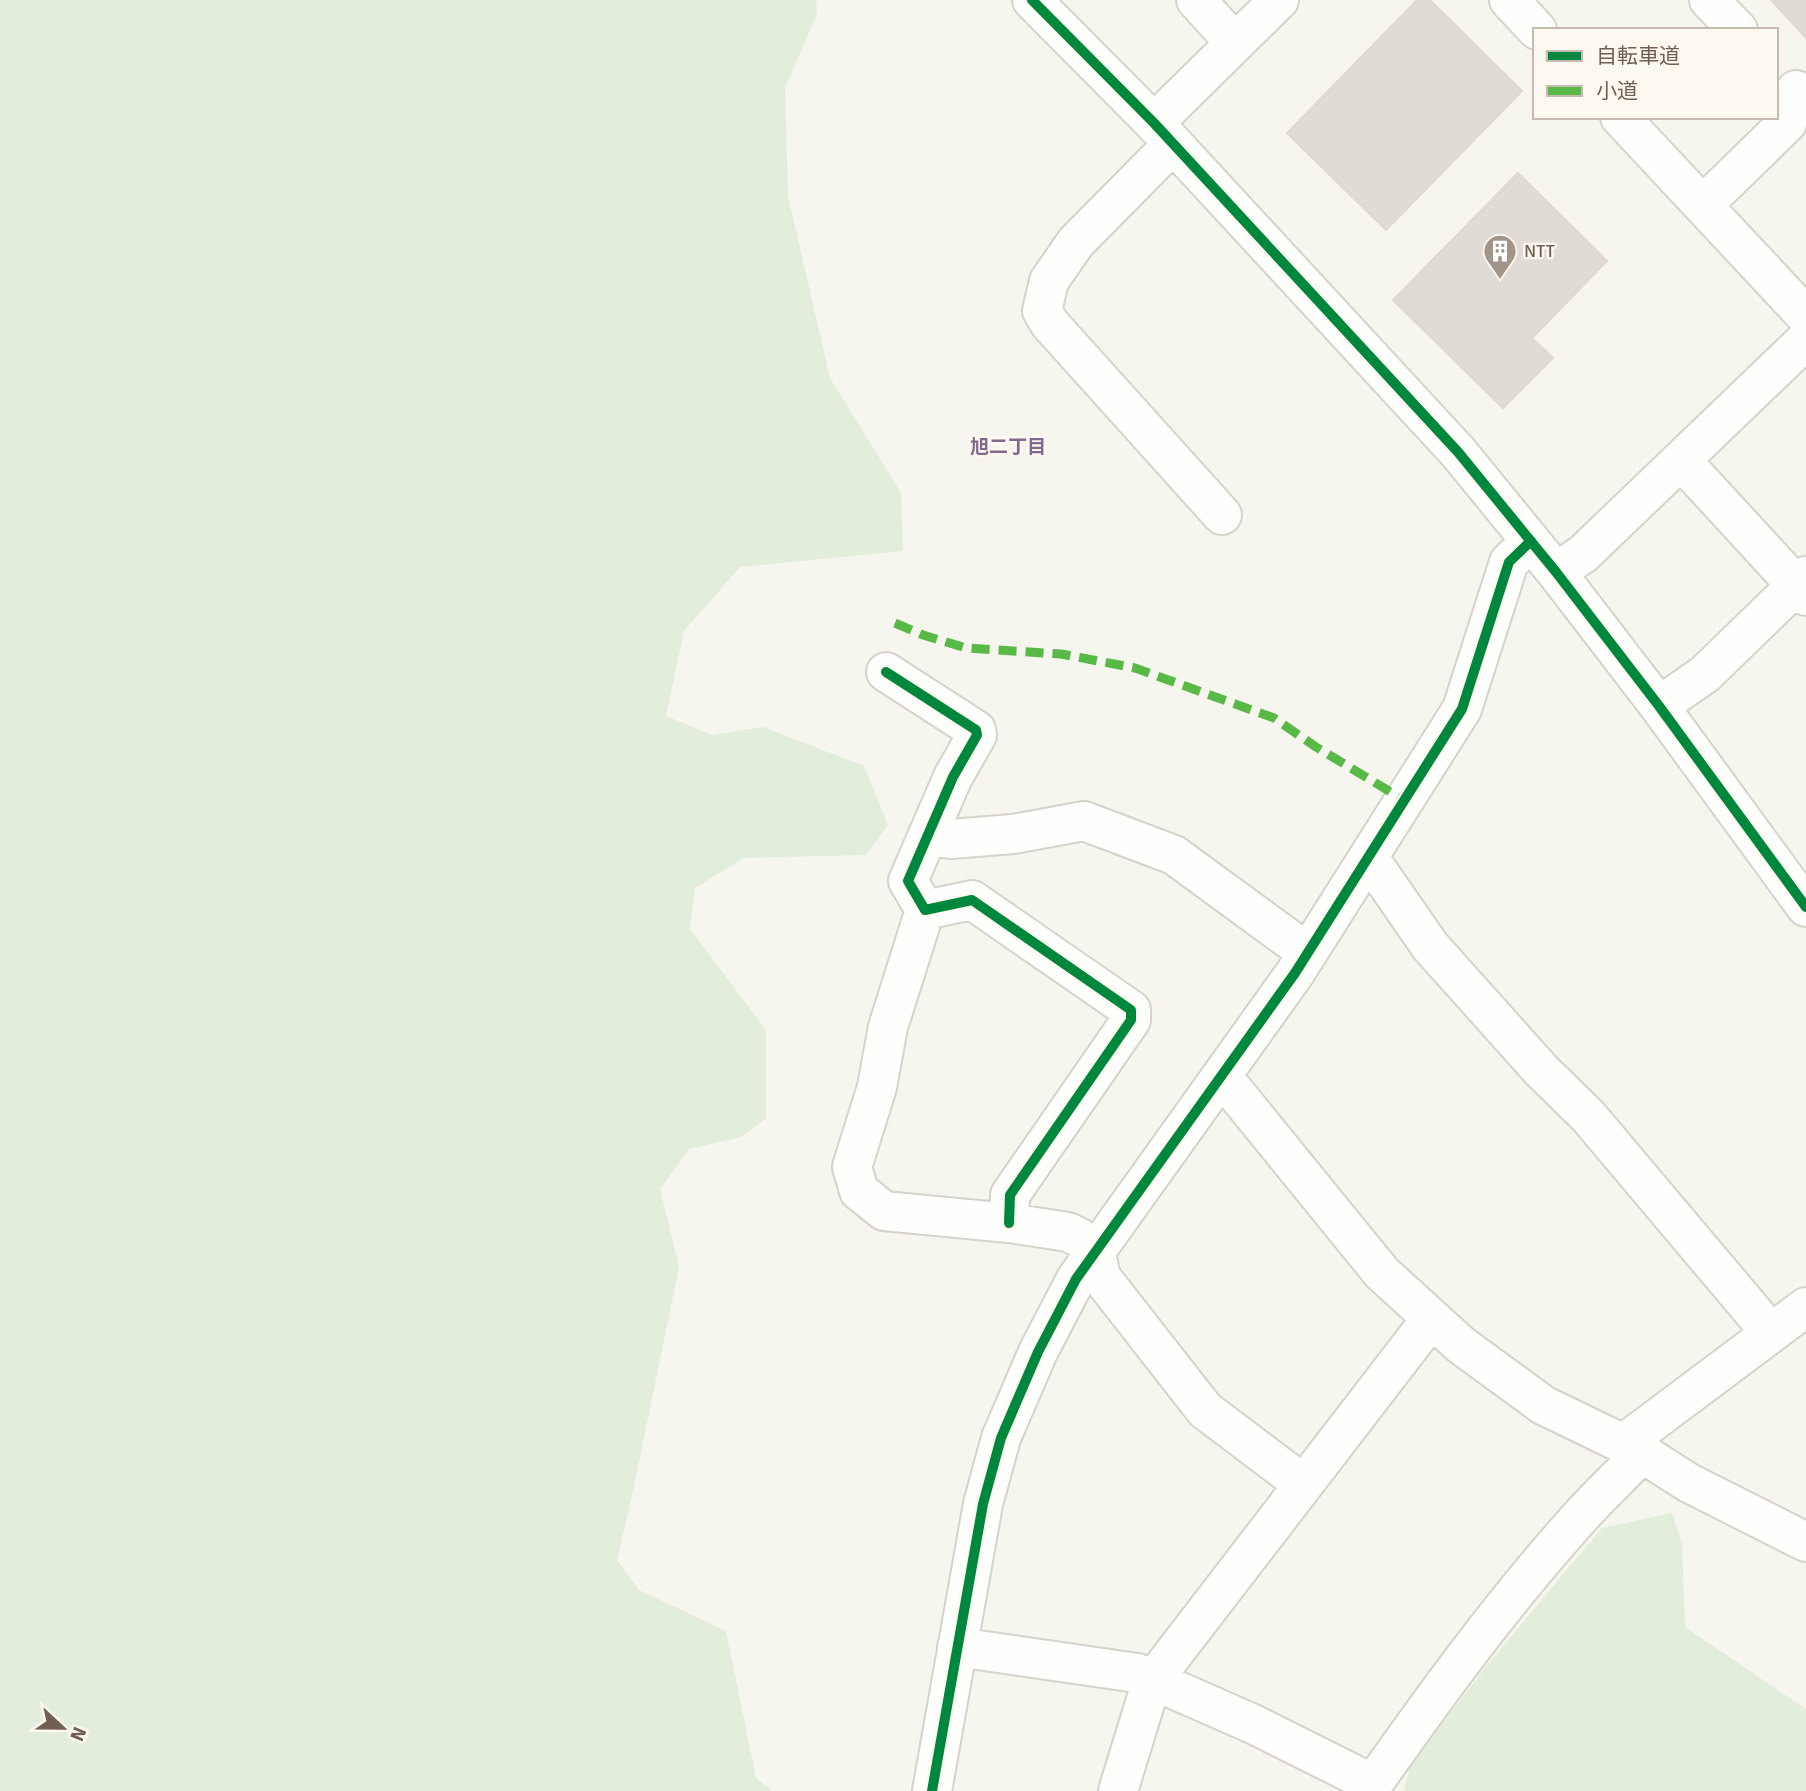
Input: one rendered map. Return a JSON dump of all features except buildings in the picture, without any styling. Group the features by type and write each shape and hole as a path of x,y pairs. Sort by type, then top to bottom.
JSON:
{"street":[{"path":"1032,0 1164,133 1458,452 1556,572 1659,706 1806,907"},
{"path":"1196,0 1235,43"},
{"path":"1222,515 1050,324 1042,311 1049,281 1076,242 1235,43 1279,0"},
{"path":"1509,0 1535,28"},
{"path":"1709,0 1736,28"},
{"path":"1703,205 1787,122 1793,80"},
{"path":"1622,119 1806,317"},
{"path":"1556,572 1583,554 1806,340"},
{"path":"1659,706 1705,674 1803,586 1681,460"},
{"path":"932,1791 981,1516 1001,1438 1038,1352 1076,1279 1308,953 1462,709 1509,562 1531,541"},
{"path":"886,672 976,730 977,735 953,777 908,881 925,910 888,1027 877,1087 852,1167 859,1191 884,1211 1009,1223 1068,1232 1080,1238 1096,1253 1101,1277 1205,1410 1303,1484"},
{"path":"929,836 951,839 1013,834 1084,821 1174,855 1308,953"},
{"path":"1366,862 1376,868 1430,946 1541,1070 1588,1116 1771,1333"},
{"path":"925,910 972,900 1131,1010 1131,1020 1010,1195 1009,1223"},
{"path":"1220,1079 1234,1091 1382,1273 1461,1345 1543,1405 1806,1542"},
{"path":"957,1647 1137,1673 1253,1724 1361,1779 1370,1788 1434,1697 1632,1449 1806,1307"},
{"path":"1118,1791 1146,1700 1164,1666 1431,1319"}],"green space":[{"path":"0,0 816,0 817,14 785,88 788,196 830,378 901,493 903,551 740,567 684,631 666,716 712,735 763,727 864,766 888,825 866,855 744,858 695,888 690,929 766,1030 766,1118 741,1137 689,1149 660,1189 679,1267 617,1560 639,1590 726,1631 756,1778 772,1791 0,1791"},
{"path":"1672,1513 1682,1544 1685,1627 1806,1709 1806,1791 1404,1791 1410,1766 1488,1664 1602,1528"}],"marked path":[{"path":"895,623 966,648 1061,654 1135,668 1274,718 1316,747 1404,800"}],"cycle path":[{"path":"1032,0 1154,123 1458,452 1556,572 1659,706 1806,907"},
{"path":"932,1791 983,1504 1001,1438 1038,1352 1076,1279 1295,973 1462,709 1509,562 1531,541"},
{"path":"886,672 976,730 977,735 953,777 908,881 925,910 972,900 1131,1010 1131,1020 1010,1195 1009,1223"}],"place":[{"name":"NTT","path":"1500,281"}],"district":[{"name":"旭二丁目","path":"1008,446"}]}
